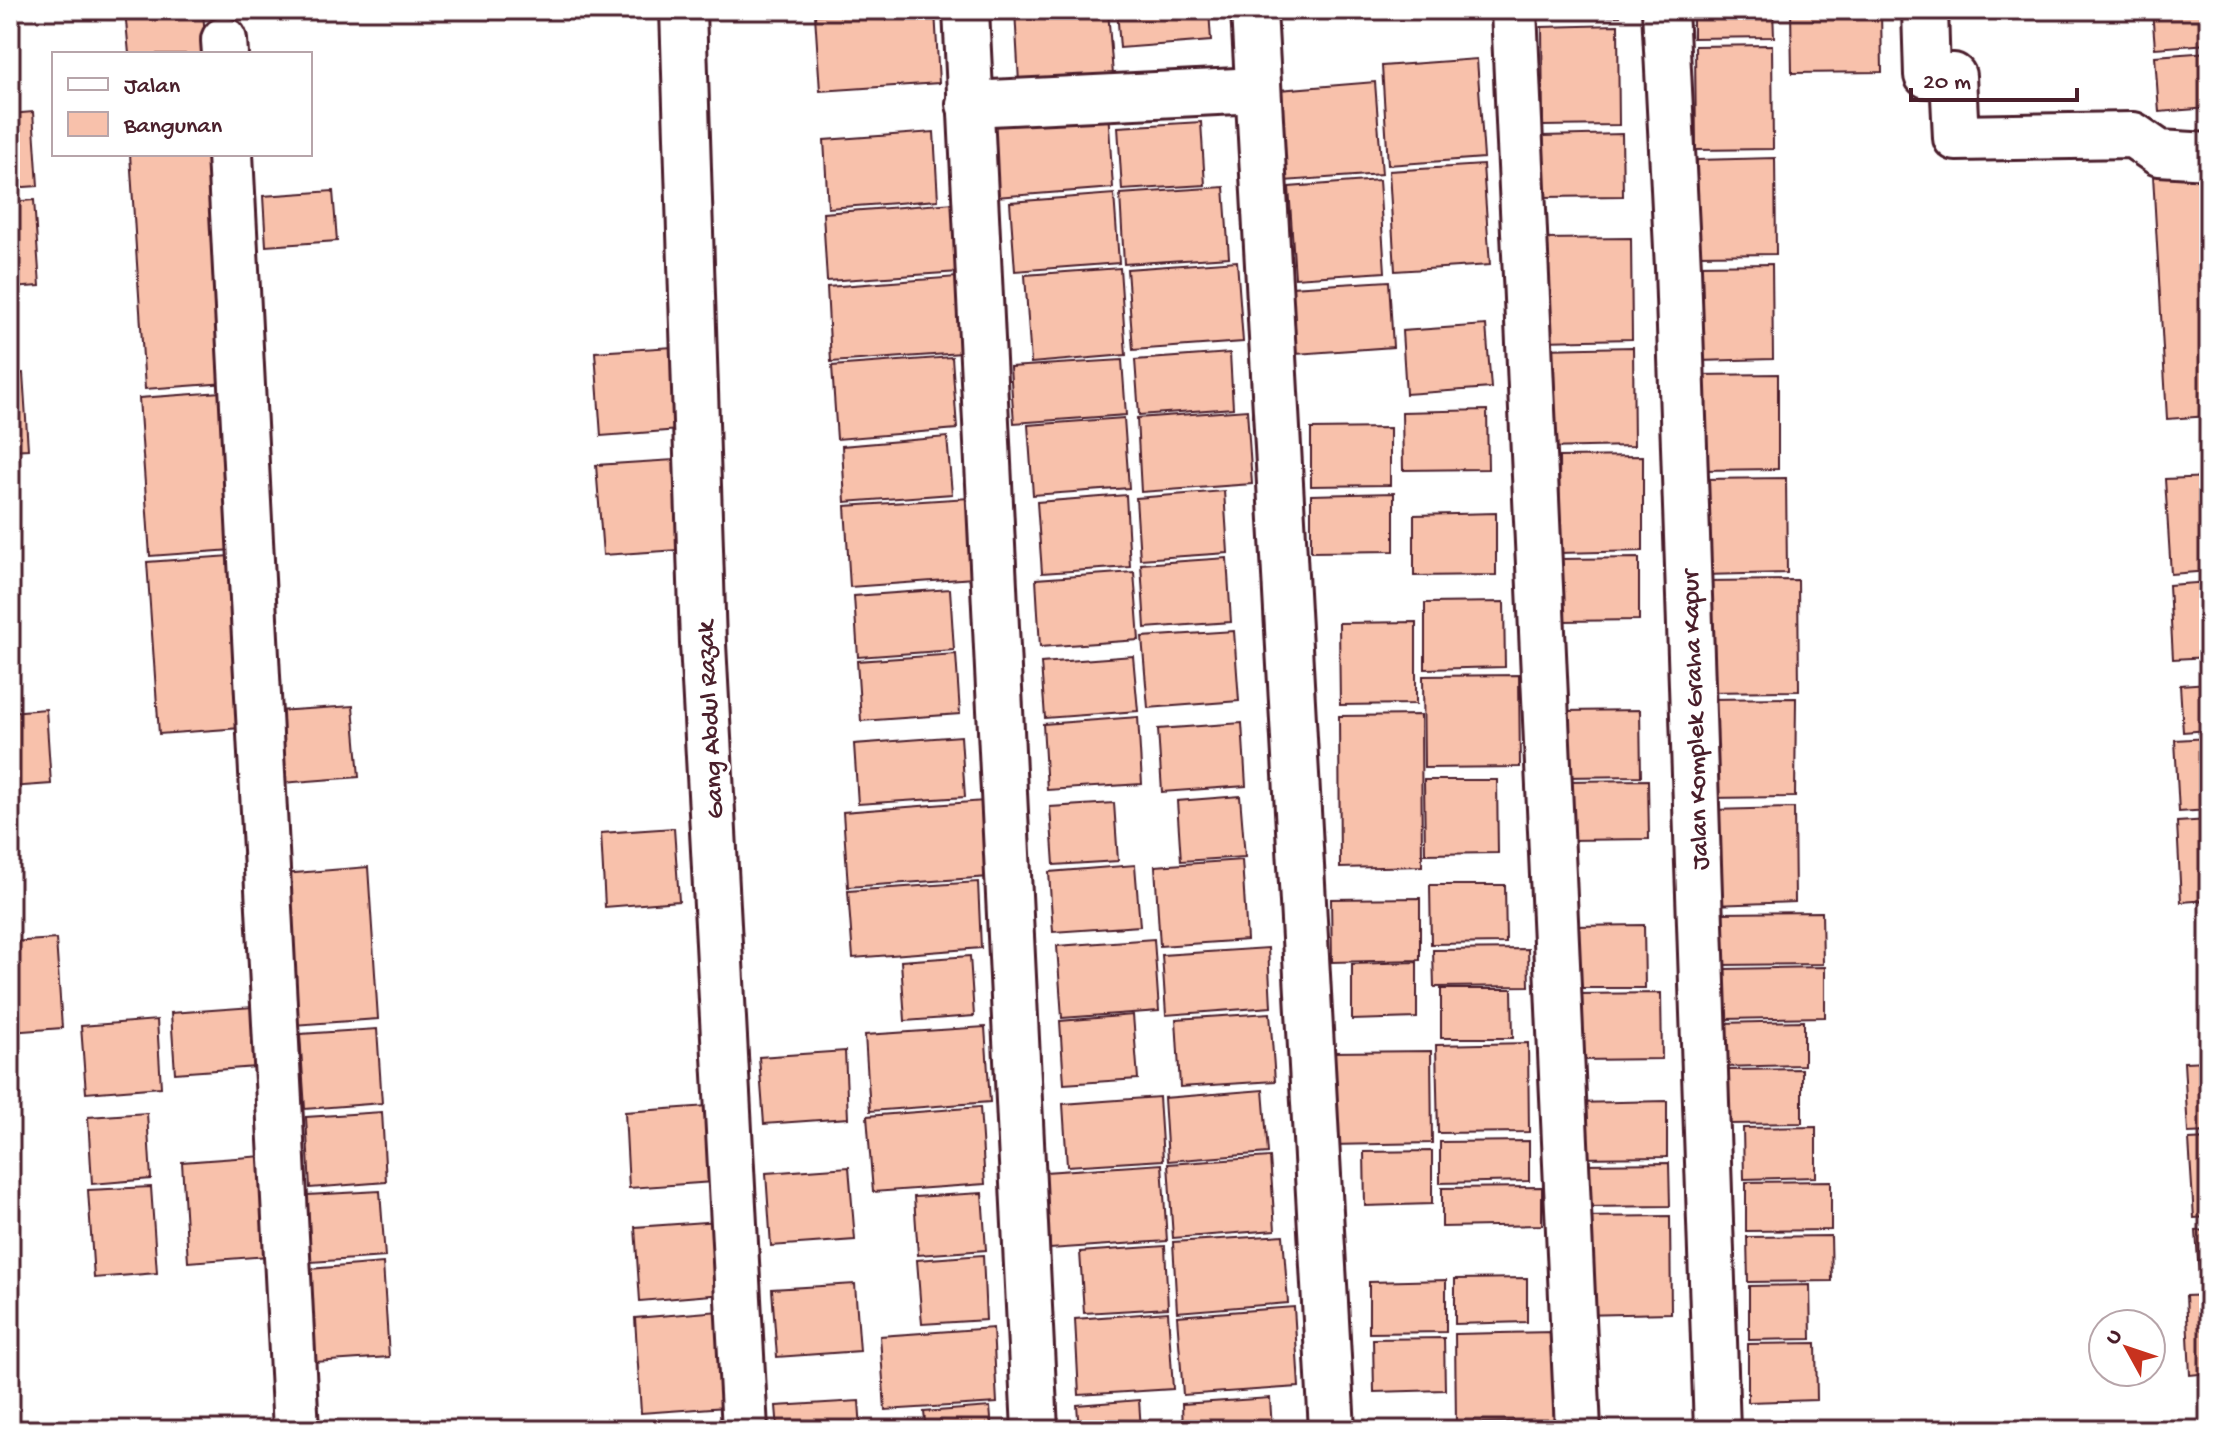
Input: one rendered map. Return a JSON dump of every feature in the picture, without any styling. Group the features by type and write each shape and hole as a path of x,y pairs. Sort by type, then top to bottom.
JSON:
{"street":[{"name":"Gang Abdul Razak","path":"683,10 703,644 745,1430"},
{"path":"966,10 1035,1430"},
{"path":"1254,10 1332,1430"},
{"path":"1514,10 1578,1430"},
{"name":"Jalan Komplek Graha Kapur","path":"1665,10 1679,300 1717,1430"},
{"path":"1925,10 1927,75 1953,76 1956,138 2133,135 2159,153 2209,156"},
{"path":"969,104 1258,90"},
{"path":"230,156 296,1430"}],"building":[{"path":"125,10 203,10 206,52 129,52"},
{"path":"935,10 939,83 820,91 815,15"},
{"path":"1015,10 1108,10 1113,75 1019,83"},
{"path":"1117,10 1209,10 1211,41 1120,48"},
{"path":"1535,10 1620,10 1620,16 1535,17"},
{"path":"1693,10 1773,10 1774,37 1693,38"},
{"path":"1791,10 1881,10 1882,72 1792,73"},
{"path":"2152,10 2209,10 2209,44 2155,48"},
{"path":"1618,25 1619,125 1543,126 1542,27"},
{"path":"1772,45 1773,149 1696,150 1695,46"},
{"path":"2209,52 2209,108 2159,112 2155,56"},
{"path":"1477,59 1484,158 1388,165 1382,66"},
{"path":"1375,82 1382,174 1284,181 1279,90"},
{"path":"1108,110 1113,188 996,197 991,119"},
{"path":"33,112 38,186 10,188 10,114"},
{"path":"1201,122 1205,185 1122,190 1118,127"},
{"path":"934,132 938,200 828,208 824,140"},
{"path":"1622,134 1623,196 1544,197 1543,136"},
{"path":"130,156 212,156 227,383 145,389"},
{"path":"1775,158 1776,254 1698,255 1697,160"},
{"path":"1483,165 1490,265 1395,271 1389,171"},
{"path":"2209,171 2209,416 2167,419 2153,175"},
{"path":"1379,180 1385,272 1295,278 1289,187"},
{"path":"1224,187 1229,257 1124,264 1120,194"},
{"path":"333,191 337,241 266,246 263,196"},
{"path":"1114,194 1119,263 1015,271 1010,202"},
{"path":"34,200 40,286 10,288 10,202"},
{"path":"954,203 959,272 827,281 823,213"},
{"path":"1631,238 1632,339 1542,341 1541,239"},
{"path":"1237,261 1243,342 1133,350 1127,269"},
{"path":"1772,264 1773,359 1698,361 1698,265"},
{"path":"1120,268 1126,355 1031,363 1025,275"},
{"path":"957,277 962,353 831,362 827,287"},
{"path":"1389,281 1393,347 1296,354 1291,287"},
{"path":"1486,325 1491,388 1406,394 1402,331"},
{"path":"673,347 679,430 601,436 595,352"},
{"path":"1633,347 1634,446 1542,448 1542,349"},
{"path":"1230,353 1233,408 1139,415 1135,360"},
{"path":"952,357 957,429 837,439 832,366"},
{"path":"1122,360 1126,415 1014,423 1010,367"},
{"path":"23,373 28,449 10,450 10,374"},
{"path":"1778,374 1778,469 1700,470 1699,375"},
{"path":"221,392 232,550 150,556 139,398"},
{"path":"1247,410 1252,484 1141,492 1137,418"},
{"path":"1487,410 1488,469 1403,470 1402,412"},
{"path":"1124,418 1129,488 1033,495 1028,425"},
{"path":"1390,428 1390,485 1311,486 1311,429"},
{"path":"947,437 952,494 845,502 842,446"},
{"path":"1643,456 1643,551 1560,553 1559,457"},
{"path":"674,460 679,550 603,555 596,465"},
{"path":"2209,477 2209,571 2171,574 2165,479"},
{"path":"1786,478 1787,573 1703,575 1702,479"},
{"path":"1224,491 1228,553 1140,559 1136,498"},
{"path":"1394,493 1394,551 1311,552 1311,495"},
{"path":"1126,495 1130,567 1042,573 1037,502"},
{"path":"969,498 974,578 850,587 845,506"},
{"path":"1496,513 1496,575 1414,576 1414,515"},
{"path":"230,556 241,728 159,734 147,562"},
{"path":"1227,558 1231,622 1145,628 1141,564"},
{"path":"1639,558 1639,620 1563,621 1562,559"},
{"path":"1134,572 1139,640 1040,647 1036,579"},
{"path":"1798,580 1799,691 1706,692 1706,581"},
{"path":"2209,582 2209,657 2173,659 2169,585"},
{"path":"950,589 954,650 858,657 854,596"},
{"path":"1504,602 1505,667 1425,669 1425,603"},
{"path":"1416,622 1416,704 1340,705 1339,623"},
{"path":"1234,631 1239,701 1148,708 1142,637"},
{"path":"956,654 960,714 861,721 857,661"},
{"path":"1133,656 1138,711 1045,718 1041,663"},
{"path":"1519,675 1520,767 1424,768 1423,676"},
{"path":"2209,683 2209,730 2183,732 2180,685"},
{"path":"1796,698 1795,797 1710,798 1709,699"},
{"path":"353,706 359,777 282,783 277,711"},
{"path":"46,709 51,784 10,787 10,712"},
{"path":"1640,710 1641,776 1565,777 1564,711"},
{"path":"1421,715 1422,866 1340,868 1339,716"},
{"path":"1138,717 1142,784 1047,790 1043,724"},
{"path":"1242,723 1246,786 1162,792 1158,729"},
{"path":"961,736 965,797 858,804 854,744"},
{"path":"2209,738 2209,810 2179,812 2175,740"},
{"path":"1424,780 1497,780 1498,853 1425,854"},
{"path":"1648,780 1649,839 1568,840 1568,781"},
{"path":"1240,796 1245,857 1181,861 1177,801"},
{"path":"984,801 989,877 848,887 843,812"},
{"path":"1114,803 1118,861 1054,865 1050,807"},
{"path":"1794,808 1795,902 1713,905 1712,810"},
{"path":"2209,820 2209,900 2181,902 2177,822"},
{"path":"674,828 679,901 605,907 601,833"},
{"path":"1242,860 1247,940 1160,946 1155,866"},
{"path":"1135,865 1140,926 1053,932 1049,872"},
{"path":"368,867 378,1019 293,1025 283,874"},
{"path":"978,882 981,948 853,958 848,891"},
{"path":"1430,885 1505,885 1506,943 1431,944"},
{"path":"1420,898 1420,960 1332,962 1331,899"},
{"path":"1822,912 1823,964 1722,965 1721,913"},
{"path":"1644,925 1645,988 1574,988 1573,926"},
{"path":"56,939 62,1028 10,1032 10,942"},
{"path":"1154,939 1159,1011 1062,1018 1057,946"},
{"path":"1268,948 1271,1007 1166,1015 1162,955"},
{"path":"1528,949 1529,986 1434,987 1433,950"},
{"path":"970,956 974,1016 905,1021 901,961"},
{"path":"1417,962 1417,1018 1352,1020 1352,964"},
{"path":"1825,967 1825,1017 1725,1019 1725,969"},
{"path":"1441,989 1512,989 1513,1038 1441,1038"},
{"path":"1661,993 1662,1059 1578,1060 1578,994"},
{"path":"253,1007 256,1067 175,1073 171,1013"},
{"path":"1270,1013 1275,1081 1180,1087 1176,1019"},
{"path":"1133,1015 1138,1079 1064,1084 1060,1021"},
{"path":"157,1020 161,1087 86,1093 81,1026"},
{"path":"1804,1021 1804,1065 1722,1067 1722,1023"},
{"path":"985,1027 990,1102 870,1111 865,1035"},
{"path":"377,1029 382,1103 305,1109 300,1034"},
{"path":"1528,1043 1529,1132 1438,1133 1436,1045"},
{"path":"845,1051 848,1118 764,1124 759,1057"},
{"path":"1431,1051 1432,1143 1331,1145 1331,1052"},
{"path":"2209,1061 2209,1132 2188,1133 2184,1062"},
{"path":"1802,1069 1802,1123 1728,1124 1728,1070"},
{"path":"1263,1090 1268,1153 1168,1161 1164,1098"},
{"path":"1159,1097 1163,1160 1067,1166 1063,1104"},
{"path":"1667,1101 1667,1157 1574,1158 1573,1103"},
{"path":"708,1106 713,1182 629,1188 625,1112"},
{"path":"980,1107 985,1184 873,1192 867,1116"},
{"path":"382,1112 386,1182 310,1188 306,1117"},
{"path":"147,1113 151,1179 92,1184 88,1117"},
{"path":"1816,1127 1816,1177 1744,1179 1743,1128"},
{"path":"2209,1139 2209,1217 2194,1218 2189,1140"},
{"path":"1529,1141 1529,1181 1440,1183 1440,1142"},
{"path":"1432,1151 1432,1204 1365,1206 1364,1152"},
{"path":"263,1156 269,1256 188,1262 182,1162"},
{"path":"1270,1157 1275,1230 1173,1238 1168,1164"},
{"path":"1669,1163 1670,1206 1584,1207 1584,1164"},
{"path":"1162,1164 1167,1241 1050,1249 1045,1172"},
{"path":"849,1167 855,1240 771,1246 766,1173"},
{"path":"1831,1181 1831,1230 1746,1231 1746,1182"},
{"path":"151,1187 157,1273 94,1278 88,1190"},
{"path":"1542,1187 1542,1225 1442,1227 1442,1188"},
{"path":"380,1191 385,1257 311,1262 307,1195"},
{"path":"982,1193 986,1250 918,1255 914,1197"},
{"path":"1670,1216 1671,1313 1579,1315 1578,1217"},
{"path":"719,1221 723,1294 640,1301 635,1227"},
{"path":"2209,1230 2209,1289 2200,1290 2196,1231"},
{"path":"1283,1235 1288,1303 1177,1312 1173,1242"},
{"path":"1831,1236 1832,1281 1748,1282 1747,1237"},
{"path":"1165,1246 1168,1308 1084,1313 1080,1252"},
{"path":"983,1255 986,1320 922,1324 917,1260"},
{"path":"383,1263 389,1357 315,1362 309,1269"},
{"path":"1527,1278 1527,1322 1455,1324 1455,1279"},
{"path":"1446,1280 1446,1332 1369,1333 1369,1282"},
{"path":"855,1284 860,1351 777,1357 772,1289"},
{"path":"1810,1285 1811,1339 1749,1340 1749,1286"},
{"path":"2209,1295 2209,1373 2190,1375 2186,1296"},
{"path":"1294,1307 1299,1387 1183,1395 1177,1316"},
{"path":"720,1311 726,1407 641,1413 635,1318"},
{"path":"1168,1312 1173,1389 1079,1395 1075,1319"},
{"path":"993,1328 997,1403 885,1410 880,1336"},
{"path":"1553,1332 1554,1421 1456,1423 1455,1334"},
{"path":"1444,1338 1445,1390 1374,1392 1373,1339"},
{"path":"1816,1343 1817,1400 1748,1402 1748,1344"},
{"path":"2206,1380 2209,1380 2209,1430 2208,1430"},
{"path":"1270,1398 1272,1430 1183,1430 1182,1404"},
{"path":"1139,1400 1141,1430 1079,1430 1077,1405"},
{"path":"859,1401 861,1430 778,1430 776,1406"},
{"path":"990,1407 992,1430 926,1430 924,1412"}]}
